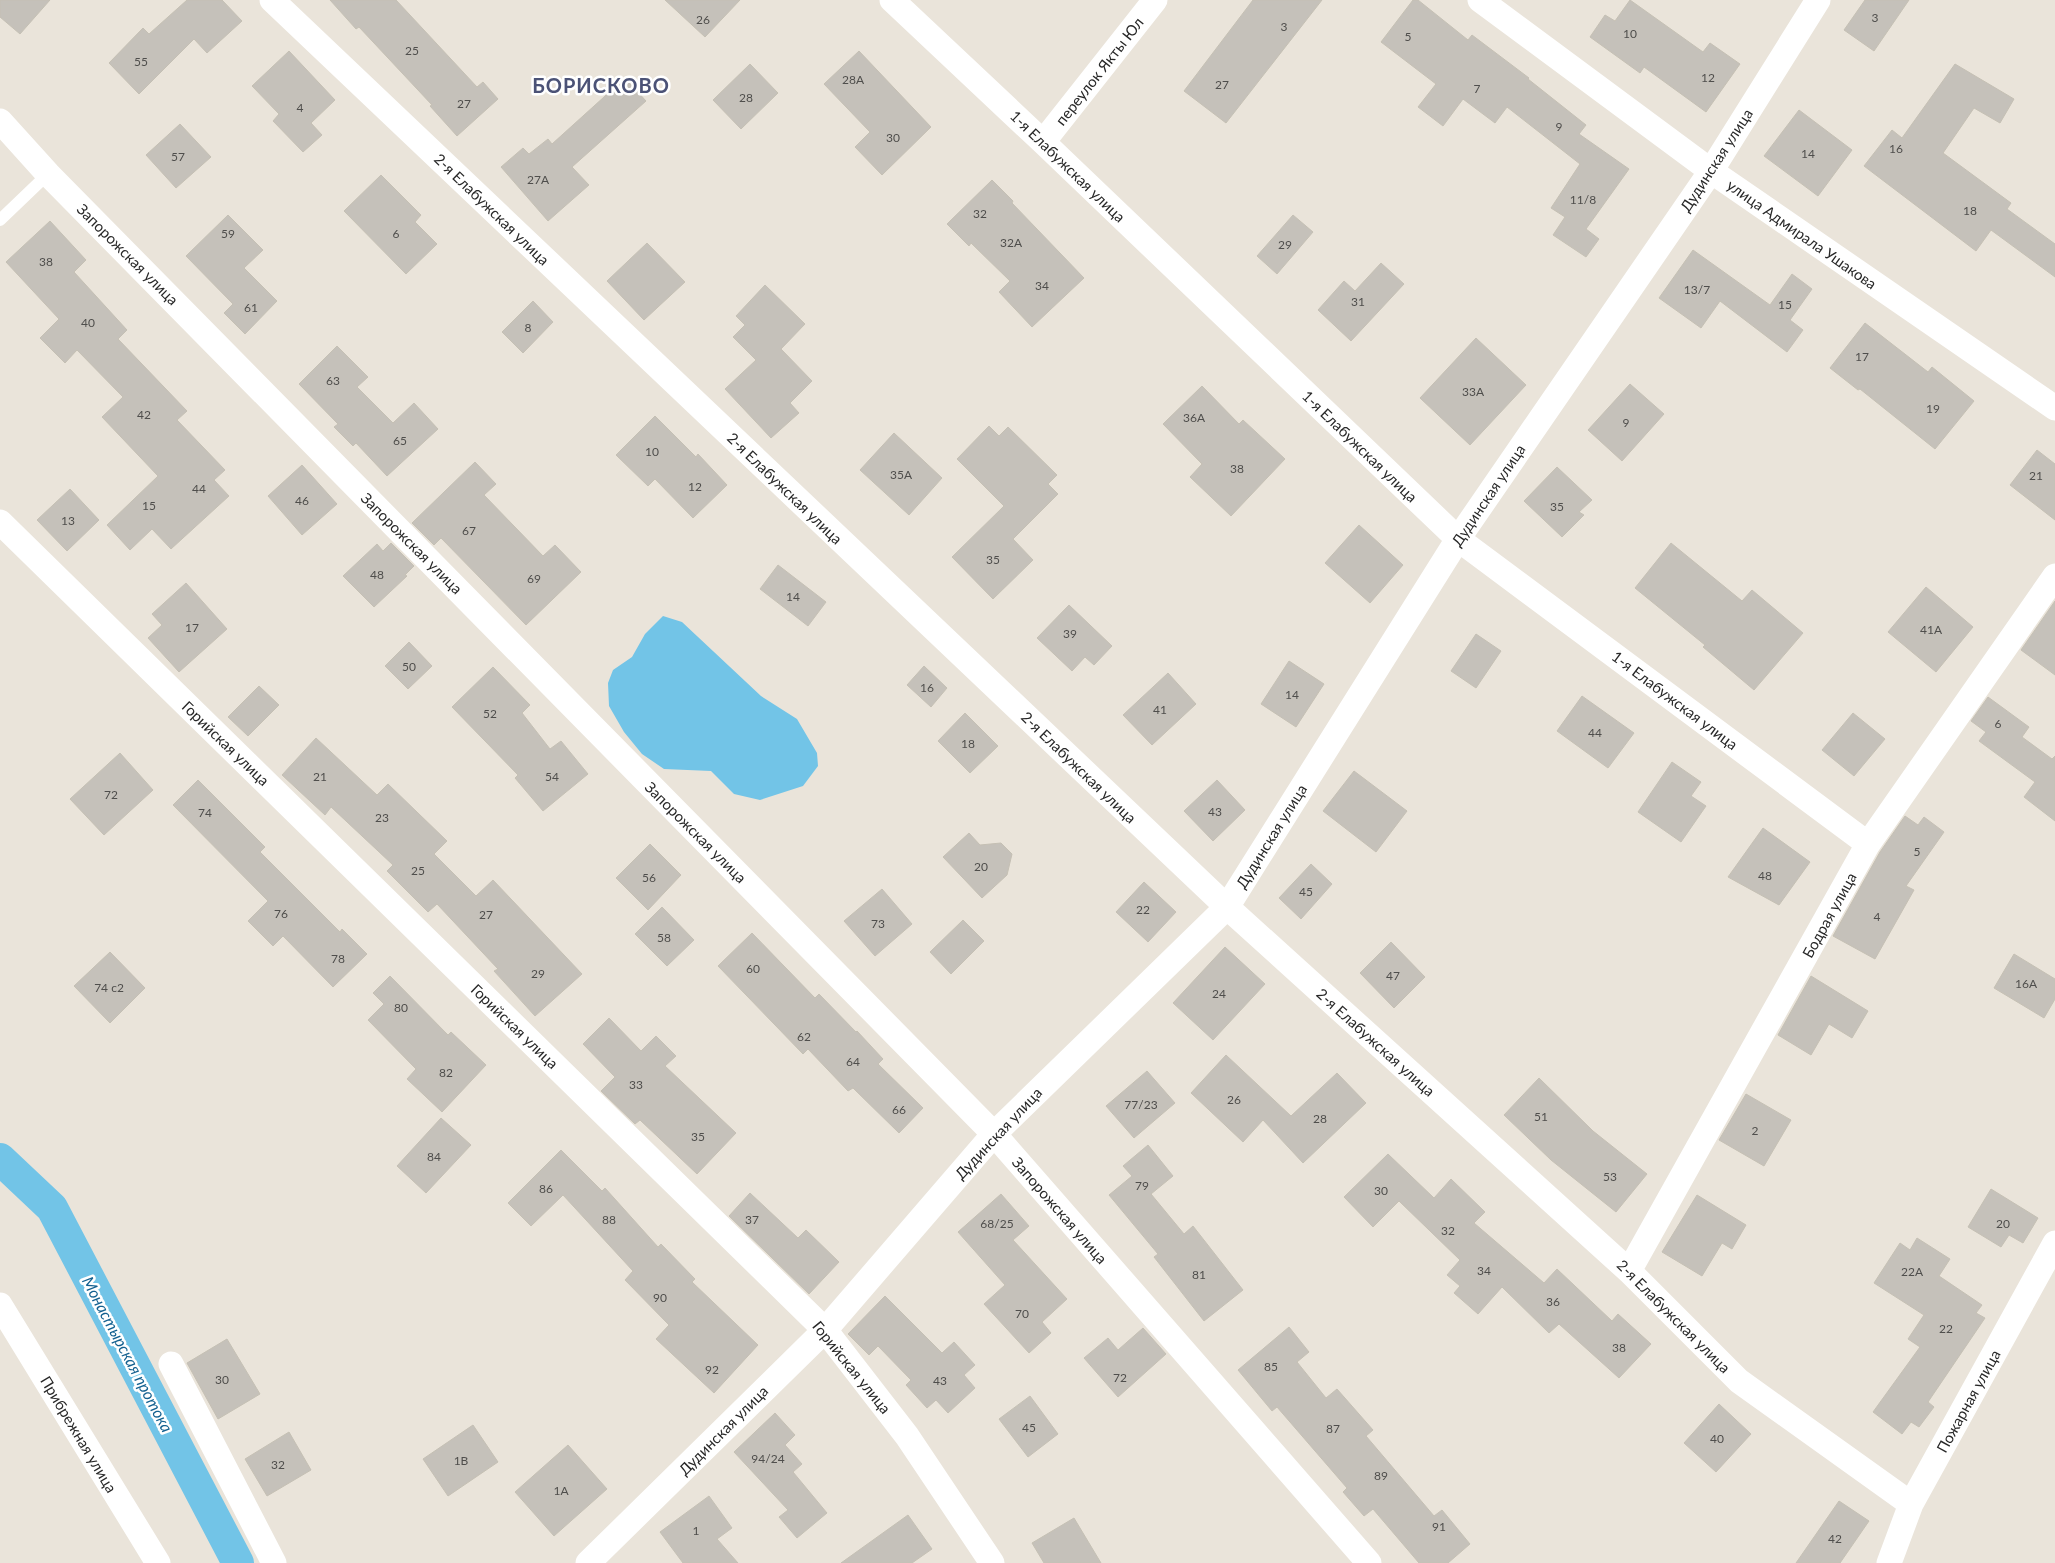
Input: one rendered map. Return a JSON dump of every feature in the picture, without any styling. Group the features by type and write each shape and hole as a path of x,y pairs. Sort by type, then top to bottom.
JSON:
{"street":[{"name":"2-я Елабужская улица","path":"272,0 1227,907 1629,1271 1739,1381 1911,1504"},
{"name":"1-я Елабужская улица","path":"892,0 1458,539 1868,844"},
{"name":"переулок Якты Юл","path":"1043,142 1154,0"},
{"name":"улица Адмирала Ушакова","path":"1480,0 1711,171 2055,408"},
{"name":"Дудинская улица","path":"592,1562 825,1330 994,1134 1227,907 1458,539 1711,171 1818,0"},
{"name":"Запорожская улица","path":"0,121 48,174 994,1134 1369,1563"},
{"name":"Горийская улица","path":"0,522 825,1330 907,1436 992,1563"},
{"name":"Бодрая улица","path":"1629,1271 1868,844 2055,576"},
{"name":"Пожарная улица","path":"1889,1563 1911,1504 2055,1243"},
{"name":"Прибрежная улица","path":"0,1305 158,1563"},
{"path":"171,1364 274,1563"}],"lane":[{"path":"0,220 48,174"}],"water":[{"path":"663,616 682,622 761,696 797,719 817,753 818,766 803,786 760,800 734,794 711,771 664,769 642,754 624,732 609,706 608,683 613,670 632,657 645,634"}],"building":[{"path":"0,0 50,0 20,34 0,17"},
{"path":"187,0 222,0 242,21 207,53 194,39 139,94 109,63 143,28 149,34"},
{"path":"330,0 396,0 477,87 483,82 498,99 457,136 430,106 432,105 359,27 356,29"},
{"path":"665,0 740,0 705,37"},
{"path":"1253,0 1322,0 1226,123 1184,91"},
{"path":"1413,0 1418,0 1468,40 1472,35 1529,78 1586,125 1579,134 1629,169 1586,229 1599,239 1586,257 1553,235 1565,217 1551,208 1580,164 1507,107 1495,123 1463,99 1443,126 1418,107 1436,84 1381,42"},
{"path":"1630,0 1703,52 1710,43 1740,64 1706,112 1644,67 1640,73 1590,37 1605,15 1615,21"},
{"path":"1865,0 1909,0 1874,51 1844,30"},
{"path":"289,51 335,100 311,123 322,135 303,152 273,121 279,114 252,86"},
{"path":"859,51 931,127 882,175 855,147 870,132 824,84"},
{"path":"750,64 778,93 741,129 713,100"},
{"path":"1955,64 2014,99 2000,123 1974,108 1943,153 2011,203 2007,209 2055,244 2055,277 1991,230 1976,251 1864,166 1892,130 1902,138"},
{"path":"625,78 646,101 572,167 589,185 548,221 501,167 523,148 529,154 548,139 552,144"},
{"path":"1799,110 1852,150 1818,196 1764,156"},
{"path":"180,124 211,157 176,188 146,155"},
{"path":"381,175 421,215 415,222 437,244 406,274 344,211"},
{"path":"992,180 1084,278 1032,327 999,292 1010,281 971,243 969,246 947,224"},
{"path":"228,215 263,250 244,268 277,301 245,334 224,313 233,304 186,256"},
{"path":"1293,215 1313,232 1277,274 1257,256"},
{"path":"50,221 86,260 74,272 127,330 118,339 187,411 177,420 225,470 214,480 229,496 171,549 152,529 130,550 107,525 158,476 102,417 123,397 77,350 65,363 40,338 59,319 6,262"},
{"path":"647,243 685,282 644,320 607,281"},
{"path":"1693,250 1770,305 1792,274 1812,289 1790,320 1803,330 1787,352 1720,301 1701,328 1659,298"},
{"path":"1381,263 1404,284 1351,341 1318,310 1344,281 1355,291"},
{"path":"765,285 805,324 781,349 812,381 790,403 799,413 771,438 725,389 756,360 733,337 745,325 736,316"},
{"path":"533,301 553,322 523,353 502,332"},
{"path":"1865,323 1928,372 1932,367 1974,401 1935,449 1860,389 1858,390 1830,368"},
{"path":"1476,338 1526,385 1470,445 1420,398"},
{"path":"337,346 368,377 357,387 393,423 414,403 438,429 387,476 356,443 353,446 334,427 338,424 299,384"},
{"path":"1630,384 1664,414 1622,461 1588,430"},
{"path":"1202,386 1239,424 1243,420 1285,459 1231,516 1190,477 1202,464 1163,424"},
{"path":"655,416 696,457 698,454 727,485 693,518 655,479 648,486 616,455"},
{"path":"989,426 999,436 1008,427 1057,475 1048,484 1058,494 1013,539 1033,560 993,599 952,557 1004,506 957,459"},
{"path":"894,433 942,478 909,515 860,470"},
{"path":"2037,450 2055,464 2055,520 2010,485"},
{"path":"475,462 496,484 484,495 543,556 555,545 581,572 526,625 441,538 434,545 412,523"},
{"path":"302,465 337,504 302,535 268,496"},
{"path":"1557,467 1592,500 1579,512 1584,515 1562,537 1524,501"},
{"path":"70,489 99,520 67,551 37,520"},
{"path":"1359,525 1403,565 1370,603 1325,563"},
{"path":"391,543 414,566 405,575 407,576 374,607 343,576 377,544 383,551"},
{"path":"1671,543 1742,601 1752,590 1803,633 1754,690 1703,647 1705,645 1635,588"},
{"path":"778,565 826,602 808,626 760,589"},
{"path":"186,583 227,629 179,672 148,638 162,625 152,614"},
{"path":"1926,587 1973,627 1936,672 1888,632"},
{"path":"2055,601 2055,675 2021,650"},
{"path":"1069,605 1112,646 1094,665 1085,657 1072,671 1037,638"},
{"path":"1476,634 1501,651 1476,688 1451,671"},
{"path":"409,642 432,666 408,689 385,666"},
{"path":"1289,661 1324,684 1296,727 1261,704"},
{"path":"924,666 947,688 931,707 907,685"},
{"path":"493,667 530,705 522,713 550,749 561,741 588,774 543,811 515,778 518,775 452,707"},
{"path":"1168,673 1196,704 1152,745 1123,715"},
{"path":"259,686 279,705 248,736 228,717"},
{"path":"1582,696 1634,733 1608,768 1557,731"},
{"path":"1988,697 2029,727 2022,737 2052,759 2055,756 2055,821 2024,797 2035,782 1979,741 1986,732 1971,721"},
{"path":"965,713 998,746 970,773 938,741"},
{"path":"1853,713 1885,739 1854,776 1822,750"},
{"path":"316,738 377,795 388,784 447,841 434,854 476,896 493,880 582,974 535,1016 494,971 498,969 437,904 428,912 387,871 393,865 331,807 325,815 282,775"},
{"path":"120,753 153,790 104,835 70,799"},
{"path":"1672,762 1701,782 1691,796 1706,806 1681,842 1638,812"},
{"path":"1354,771 1407,811 1376,852 1323,811"},
{"path":"198,780 265,847 260,852 340,932 342,929 367,954 333,987 283,936 273,946 248,921 268,901 173,805"},
{"path":"1217,780 1245,810 1213,841 1184,811"},
{"path":"1905,816 1918,825 1924,817 1944,832 1906,886 1914,890 1875,959 1833,936 1880,852"},
{"path":"1763,828 1810,862 1779,905 1728,877"},
{"path":"969,833 980,845 1001,843 1012,854 1007,875 982,898 943,857"},
{"path":"650,844 681,875 648,910 616,878"},
{"path":"1311,864 1332,884 1301,919 1279,898"},
{"path":"1144,882 1176,912 1148,942 1116,912"},
{"path":"882,889 912,924 875,956 844,921"},
{"path":"662,907 694,940 667,966 635,934"},
{"path":"963,920 984,941 951,974 930,952"},
{"path":"752,933 815,998 819,994 857,1031 883,1059 878,1064 923,1108 899,1133 853,1088 848,1091 808,1049 803,1054 718,966"},
{"path":"1391,942 1425,977 1394,1008 1360,973"},
{"path":"1225,947 1265,984 1213,1040 1173,1003"},
{"path":"110,952 145,988 110,1023 74,986"},
{"path":"2014,954 2055,979 2055,999 2044,1018 1994,988"},
{"path":"390,976 448,1035 451,1032 486,1065 442,1112 407,1079 416,1069 368,1020 384,1004 373,993"},
{"path":"1811,976 1868,1011 1852,1038 1829,1024 1811,1055 1778,1035"},
{"path":"609,1018 641,1051 656,1036 676,1056 665,1066 736,1133 697,1174 640,1120 635,1124 601,1091 615,1077 583,1044"},
{"path":"1226,1055 1291,1116 1337,1073 1366,1103 1303,1163 1263,1120 1243,1142 1191,1093"},
{"path":"1147,1071 1175,1103 1134,1138 1106,1106"},
{"path":"1539,1078 1593,1131 1647,1174 1616,1212 1551,1160 1504,1115"},
{"path":"1746,1094 1791,1120 1764,1166 1719,1140"},
{"path":"441,1118 471,1145 426,1193 397,1166"},
{"path":"1148,1145 1173,1176 1151,1194 1184,1234 1193,1226 1243,1290 1204,1321 1154,1257 1158,1254 1109,1195 1132,1176 1123,1166"},
{"path":"561,1150 602,1191 605,1188 658,1247 661,1244 695,1279 692,1282 758,1345 714,1393 656,1339 669,1325 625,1280 633,1271 563,1195 531,1226 508,1203"},
{"path":"1388,1154 1434,1198 1451,1179 1485,1212 1474,1223 1544,1283 1557,1269 1612,1321 1618,1314 1651,1344 1619,1378 1559,1324 1549,1333 1502,1287 1478,1314 1454,1293 1460,1286 1447,1275 1460,1260 1399,1201 1373,1227 1344,1197"},
{"path":"1991,1189 2038,1218 2023,1243 2009,1235 2001,1247 1968,1227"},
{"path":"750,1193 798,1238 806,1230 839,1262 809,1294 729,1216"},
{"path":"1001,1194 1029,1226 1013,1240 1067,1299 1042,1322 1051,1333 1029,1353 984,1304 1005,1285 958,1232"},
{"path":"1697,1195 1746,1225 1732,1249 1722,1243 1702,1276 1662,1252"},
{"path":"1917,1238 1950,1259 1939,1276 1982,1305 1976,1313 1985,1318 1928,1402 1934,1407 1919,1427 1911,1422 1902,1434 1873,1412 1920,1347 1908,1339 1924,1315 1874,1283 1900,1243 1910,1250"},
{"path":"885,1296 942,1353 954,1342 975,1365 964,1375 975,1388 948,1413 936,1400 927,1408 906,1385 911,1380 878,1346 869,1355 848,1334"},
{"path":"1289,1327 1309,1352 1297,1362 1326,1398 1337,1389 1373,1430 1366,1436 1434,1516 1442,1510 1470,1544 1448,1563 1419,1563 1373,1509 1364,1516 1343,1492 1347,1488 1277,1407 1272,1411 1238,1370"},
{"path":"1143,1328 1166,1354 1118,1397 1084,1358 1108,1338 1118,1350"},
{"path":"227,1339 260,1394 218,1419 187,1363"},
{"path":"1030,1396 1058,1434 1028,1457 999,1419"},
{"path":"1719,1404 1751,1434 1716,1472 1684,1443"},
{"path":"775,1413 795,1435 785,1445 802,1464 793,1472 827,1513 797,1538 779,1517 788,1510 734,1452"},
{"path":"473,1425 498,1462 448,1496 423,1459"},
{"path":"289,1432 311,1470 267,1496 245,1459"},
{"path":"568,1445 607,1489 554,1536 515,1492"},
{"path":"709,1496 732,1528 717,1539 738,1563 683,1563 660,1532"},
{"path":"1839,1501 1869,1521 1840,1563 1796,1563"},
{"path":"908,1515 932,1549 912,1563 841,1563"},
{"path":"1074,1518 1101,1563 1044,1563 1032,1543"}],"waterway":[{"name":"Монастырская протока","path":"0,1159 52,1208 238,1563"}],"district":[{"name":"БОРИСКОВО","path":"601,85"}]}
